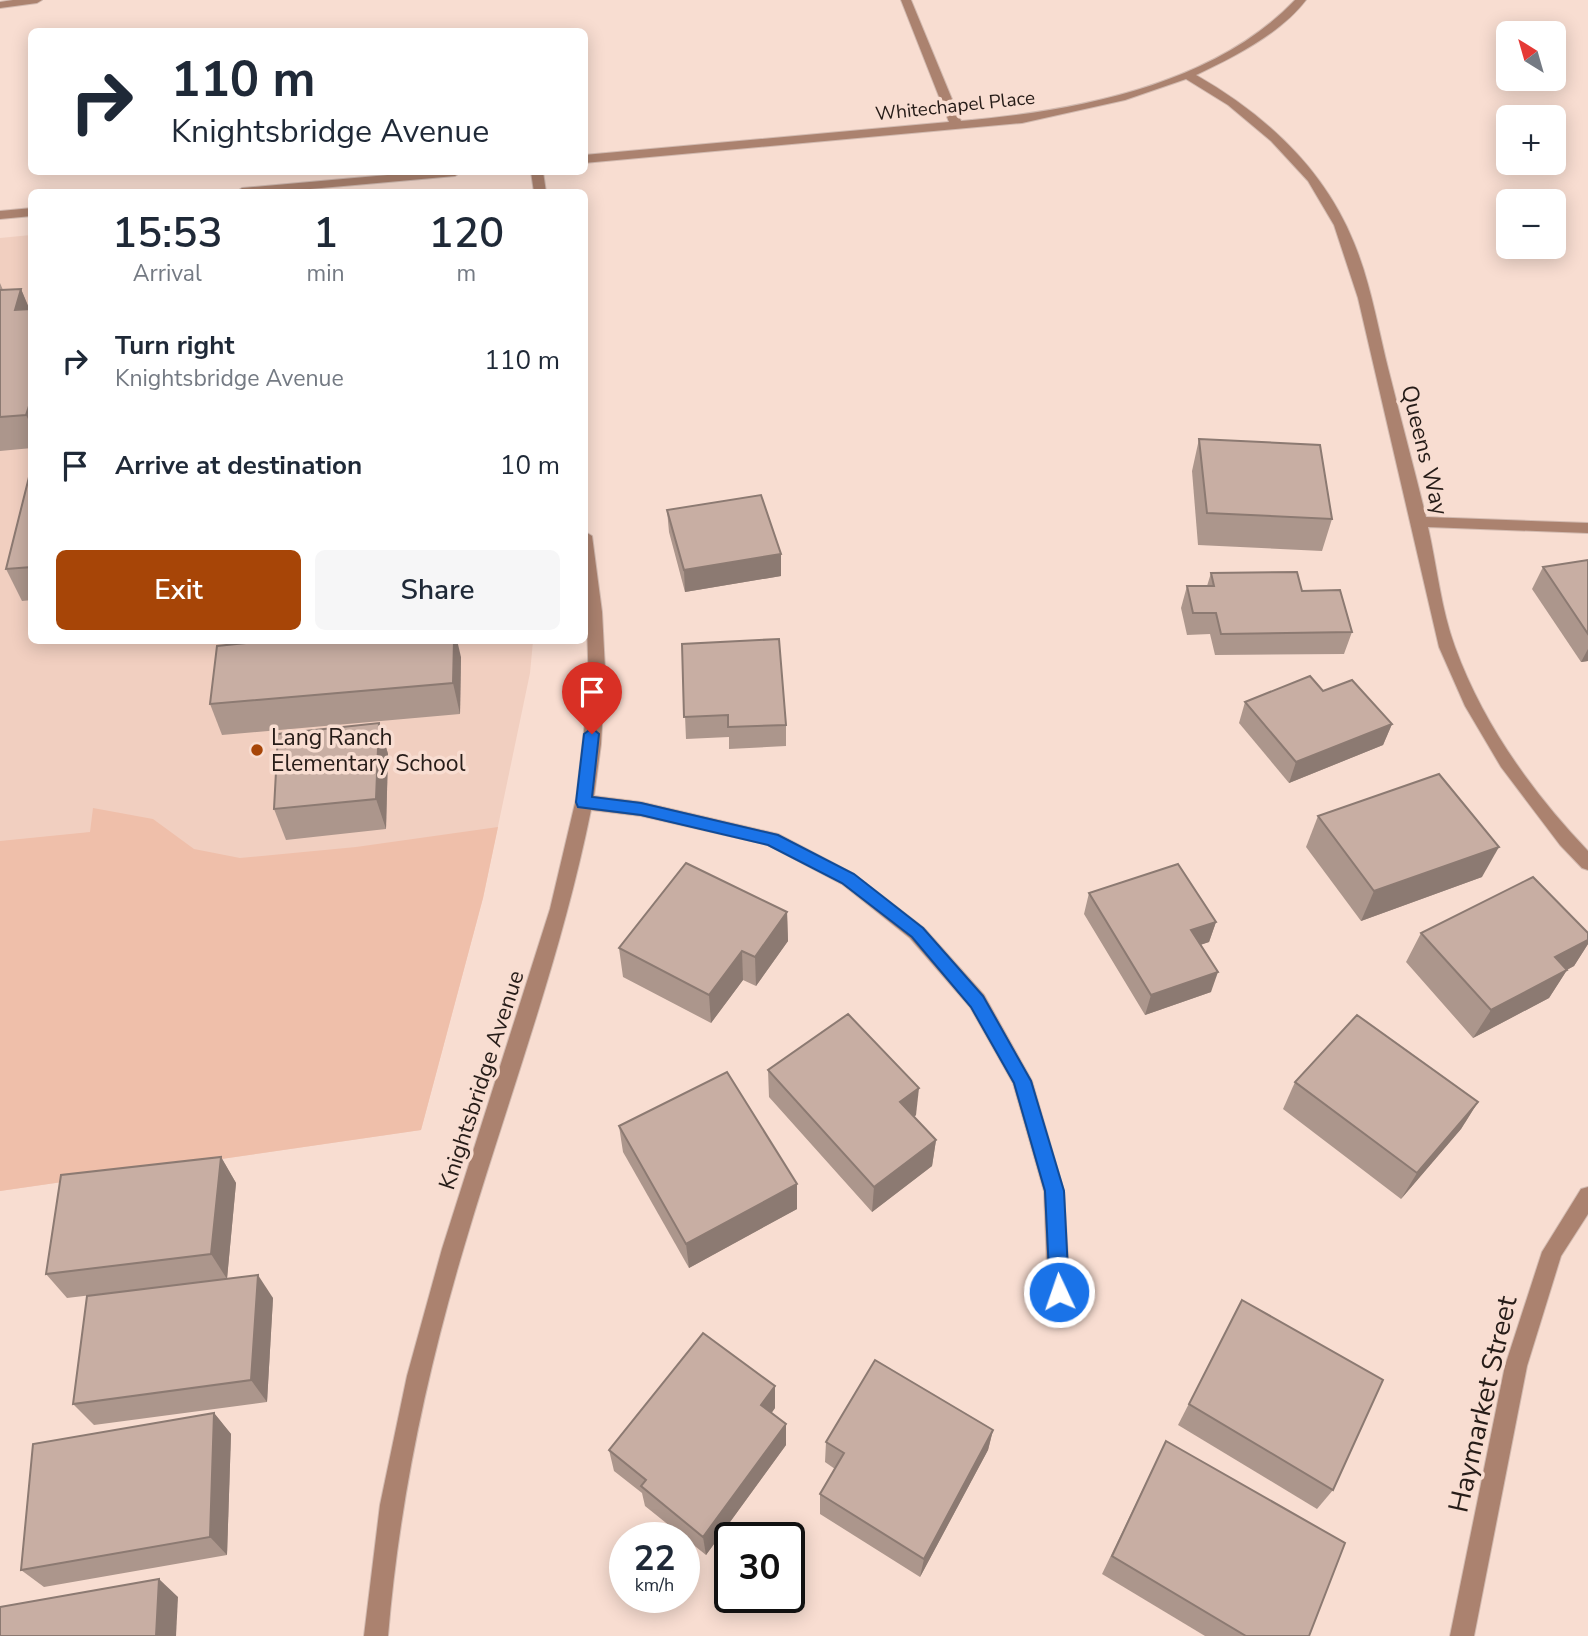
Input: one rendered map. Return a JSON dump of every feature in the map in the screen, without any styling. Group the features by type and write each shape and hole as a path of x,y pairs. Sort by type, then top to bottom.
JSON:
{"street":[{"path":"0,5 37,0"},
{"path":"906,0 957,126"},
{"name":"Whitechapel Place","path":"588,159 957,126 1089,108 1187,75 1252,41 1301,0"},
{"name":"Queens Way","path":"1187,75 1241,108 1276,140 1314,181 1340,224 1357,272 1420,522 1446,643 1468,697 1517,775 1563,838 1588,863"},
{"path":"274,189 423,175"},
{"path":"0,215 28,212"},
{"path":"1420,522 1588,528"},
{"name":"Knightsbridge Avenue","path":"376,1636 379,1588 400,1456 436,1299 550,944 584,802 597,688 588,564"},
{"path":"584,802 641,809 772,839 848,878 918,933 977,1001 1022,1081 1054,1191 1059,1292"},
{"name":"Haymarket Street","path":"1462,1636 1516,1366 1552,1252 1588,1196"}],"shaded area":[{"name":"Lang Ranch Elementary School","path":"28,235 28,644 533,644 530,673 483,898 421,1130 0,1191 0,238"},
{"path":"93,808 153,819 194,849 240,858 356,847 498,827 483,898 421,1130 0,1191 0,841 90,832"}],"building":[{"path":"21,289 15,310 28,309 26,415 0,417 0,290"},
{"path":"1199,439 1320,445 1332,519 1207,513"},
{"path":"28,481 28,567 6,569"},
{"path":"761,495 781,554 684,570 667,510"},
{"path":"1588,560 1588,634 1543,567"},
{"path":"1297,572 1302,591 1340,590 1352,632 1221,634 1216,613 1193,613 1187,586 1214,586 1211,573"},
{"path":"779,639 786,725 728,727 728,715 684,717 682,644"},
{"path":"454,644 453,683 210,704 217,646"},
{"path":"1310,676 1323,691 1352,680 1392,724 1296,762 1245,702"},
{"path":"379,723 376,799 274,809 278,734"},
{"path":"1439,774 1499,847 1374,891 1318,816"},
{"path":"686,863 787,912 755,957 742,951 709,995 619,948"},
{"path":"1178,864 1216,922 1191,930 1218,972 1151,995 1089,893"},
{"path":"1533,877 1588,933 1588,940 1555,957 1567,970 1491,1010 1421,933"},
{"path":"848,1014 919,1088 900,1102 936,1140 874,1187 768,1070"},
{"path":"1357,1015 1478,1102 1417,1173 1295,1082"},
{"path":"727,1072 797,1184 686,1244 619,1126"},
{"path":"221,1157 211,1254 46,1274 61,1175"},
{"path":"258,1275 251,1380 73,1404 87,1296"},
{"path":"1242,1300 1383,1380 1333,1490 1189,1404"},
{"path":"703,1333 775,1386 761,1405 786,1424 703,1537 700,1535 700,1522 685,1522 641,1486 646,1480 609,1450"},
{"path":"875,1360 993,1430 924,1559 820,1494 844,1453 826,1442"},
{"path":"214,1413 210,1537 21,1570 33,1444"},
{"path":"1166,1441 1345,1543 1309,1636 1246,1636 1112,1556"},
{"path":"159,1579 156,1636 0,1636 0,1607"}],"place":[{"name":"Lang Ranch Elementary School","path":"257,750"}],"route":[{"path":"592,734 584,802 641,809 772,839 848,878 918,933 977,1001 1022,1081 1054,1191 1059,1292"}]}
